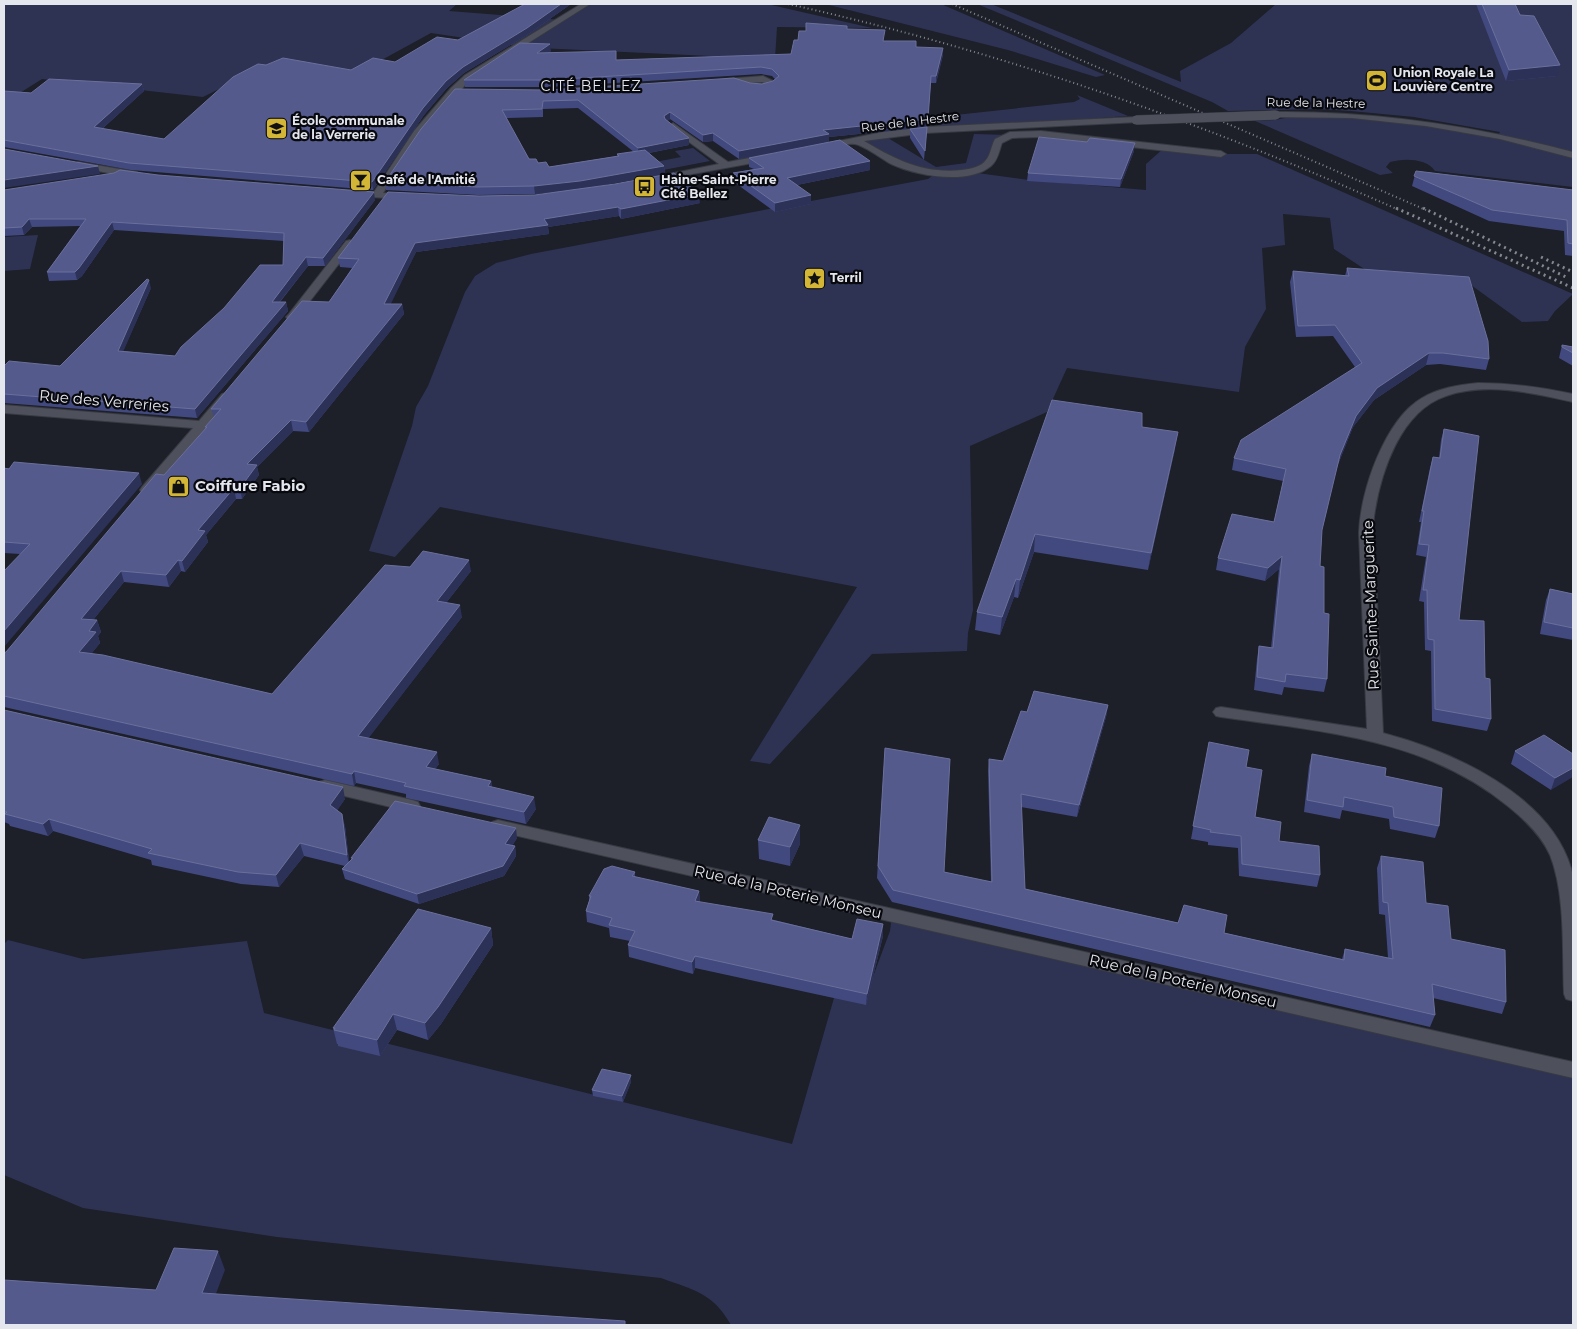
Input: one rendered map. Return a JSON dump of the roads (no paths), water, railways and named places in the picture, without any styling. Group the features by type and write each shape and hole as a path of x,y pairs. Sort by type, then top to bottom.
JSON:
{"street":[{"path":"374,212 409,143 451,91 468,77 586,4"},
{"path":"717,83 737,82"},
{"path":"451,91 469,91"},
{"name":"Rue de la Hestre","path":"811,150 925,130 1305,114 1370,116 1436,124 1498,135 1573,155"},
{"path":"670,124 727,166"},
{"path":"857,141 904,168 936,174 968,172 985,166 990,162 998,141 1010,135 1020,134 1049,135 1221,154"},
{"path":"648,181 784,155"},
{"path":"71,164 150,177"},
{"path":"99,178 131,175"},
{"path":"339,192 414,197"},
{"path":"282,329 356,235"},
{"path":"139,500 236,385"},
{"name":"Rue Sainte-Marguerite","path":"1375,736 1367,518 1377,479 1401,426 1426,401 1447,392 1466,388 1490,386 1518,388 1573,398"},
{"name":"Rue des Verreries","path":"4,409 202,425"},
{"path":"1221,712 1375,736 1431,755 1498,790 1521,807 1542,828 1558,854 1564,876 1569,920 1573,994"},
{"path":"310,783 426,810"},
{"name":"Rue de la Poterie Monseu","path":"482,822 1573,1070"}],"railway":[{"path":"788,4 945,44 1022,66 1098,91 1249,147 1399,210"},
{"path":"952,4 1426,210"},
{"path":"1396,208 1573,288"},
{"path":"1423,208 1566,277"},
{"path":"1541,257 1573,272"}],"place":[{"name":"Union Royale La Louvière Centre","path":"1377,80"},
{"name":"École communale de la Verrerie","path":"276,128"},
{"name":"Café de l'Amitié","path":"361,180"},
{"name":"Haine-Saint-Pierre Cité Bellez","path":"645,187"},
{"name":"Terril","path":"814,278"},
{"name":"Coiffure Fabio","path":"179,486"}],"district":[{"name":"CITÉ BELLEZ","path":"591,86"}]}
